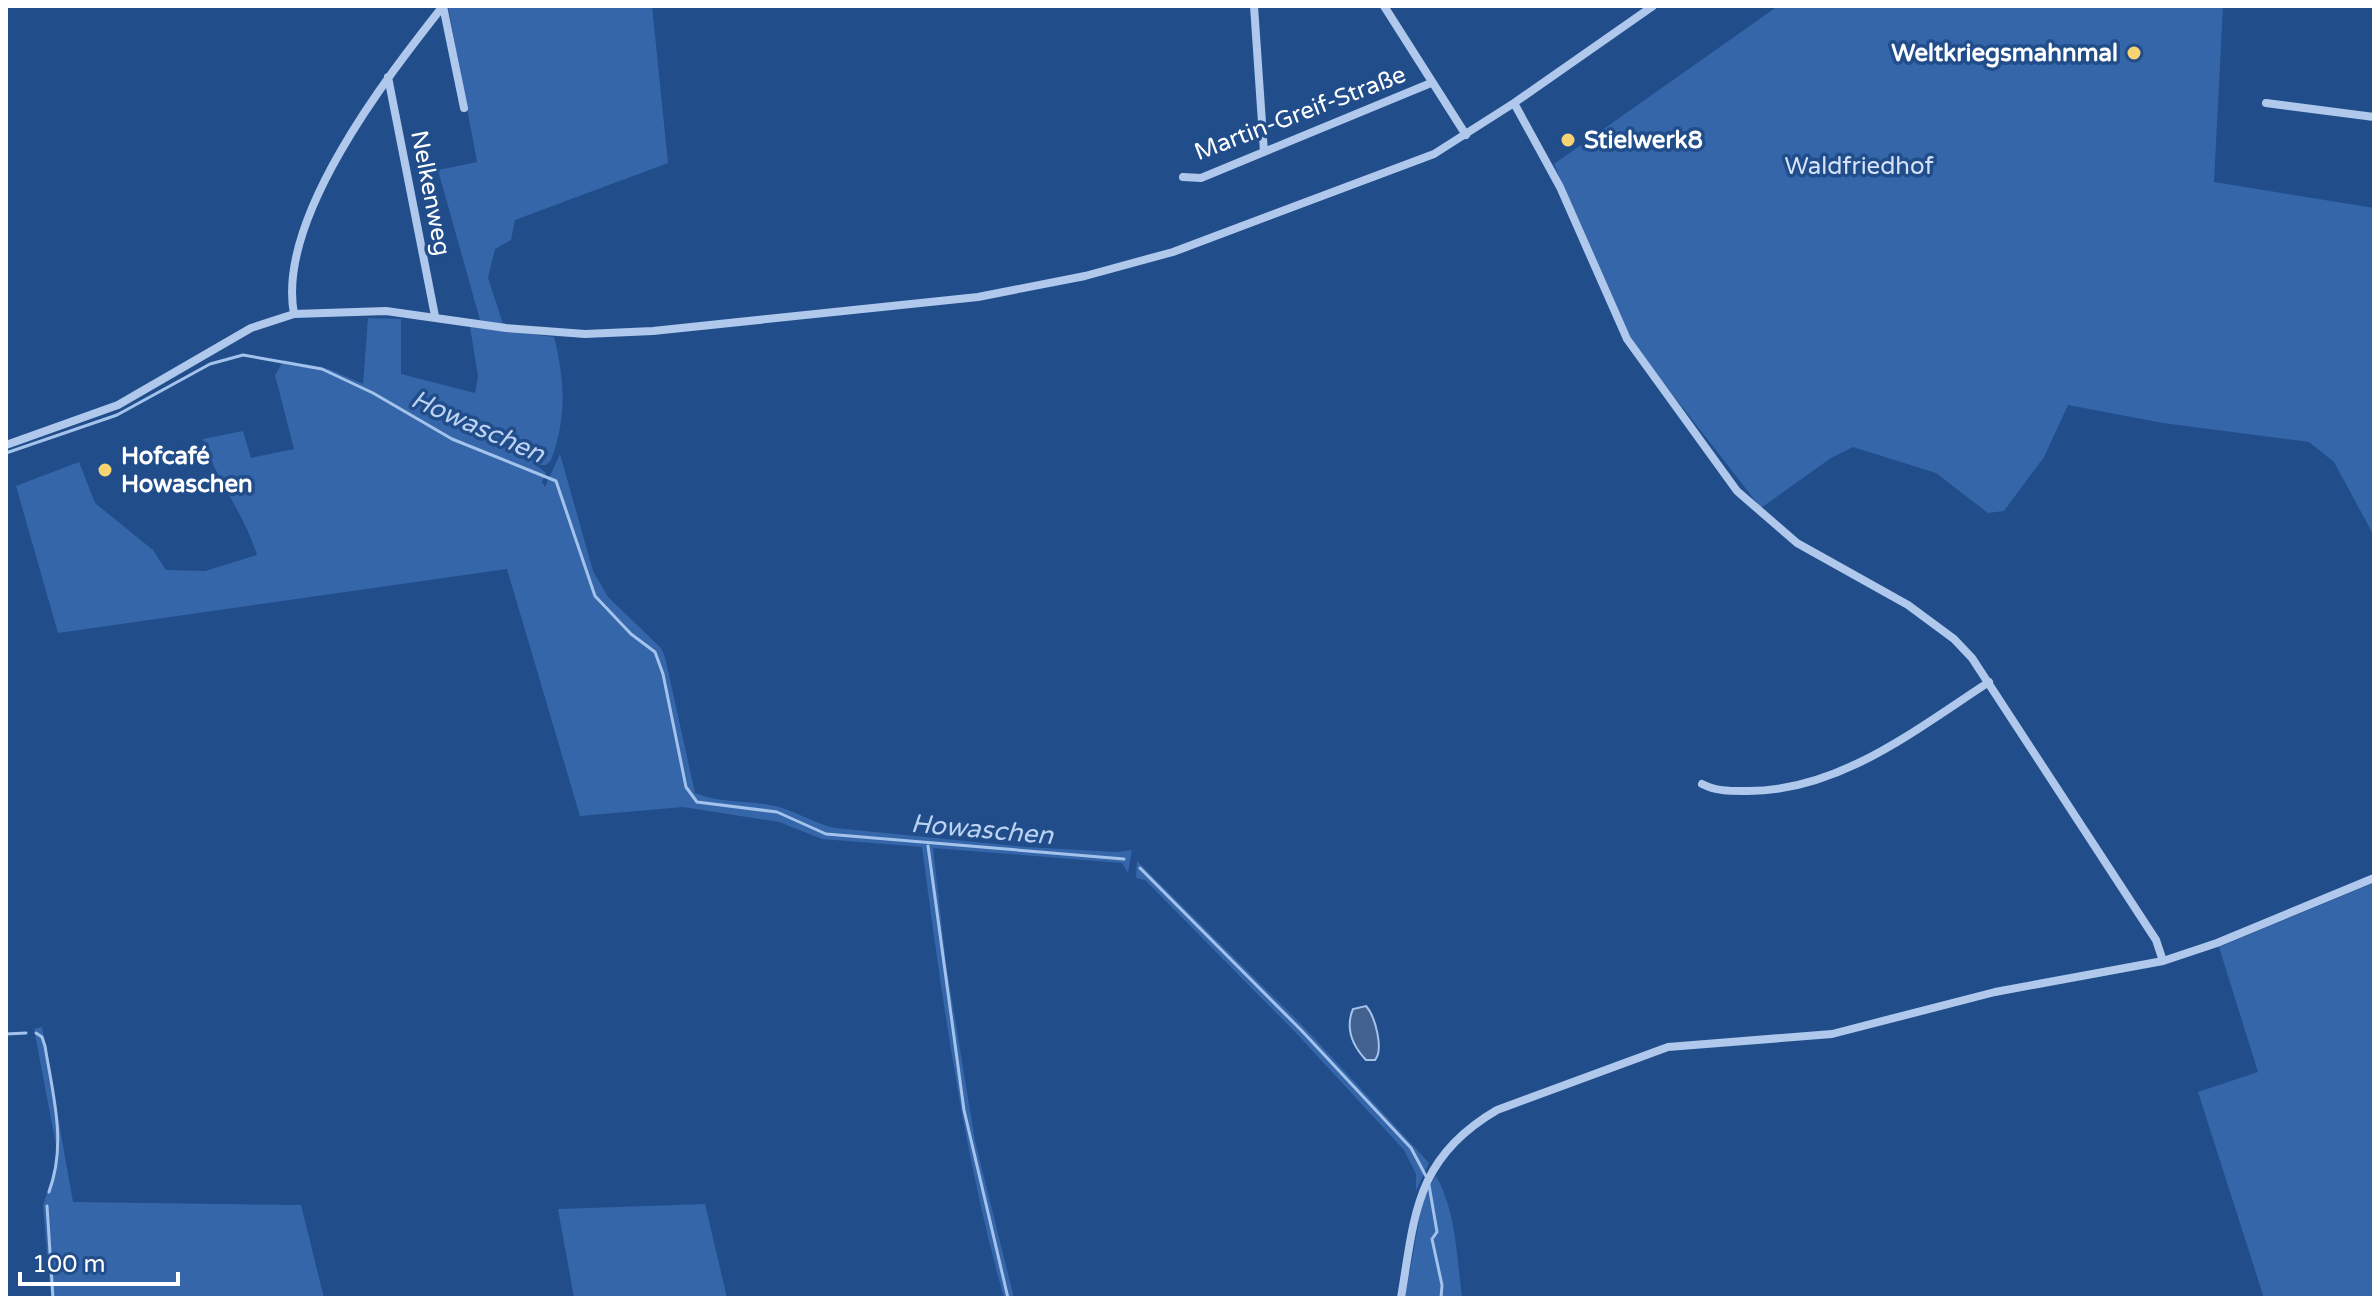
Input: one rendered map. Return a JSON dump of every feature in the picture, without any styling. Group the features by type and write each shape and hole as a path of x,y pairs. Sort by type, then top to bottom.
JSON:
{"street":[{"path":"294,314 292,285 299,252 321,190 350,132 443,6"},
{"path":"443,6 464,108"},
{"path":"1254,6 1264,152"},
{"path":"1384,6 1466,135"},
{"path":"6,445 118,405 251,328 294,314 386,311 506,328 585,334 653,331 1024,290 1173,252 1394,171 1466,135 1653,6"},
{"name":"Nelkenweg","path":"388,77 435,316"},
{"name":"Martin-Greif-Straße","path":"1183,177 1201,178 1431,83"},
{"path":"1514,103 1560,187 1627,339 1737,491 1797,543 1908,605 1940,627 1972,658 2156,940 2163,961"},
{"path":"2266,103 2374,117"},
{"path":"1702,784 1715,791 1755,792 1833,775 1879,753 1989,682"},
{"path":"1401,1298 1422,1188 1462,1134 1497,1110 1653,1051 1832,1034 1995,992 2163,961 2217,943 2374,878"}],"green space":[{"path":"448,6 652,6 668,163 515,220 511,240 495,249 488,278 503,324 480,320 438,170 477,162"},
{"name":"Waldfriedhof","path":"1778,6 2223,6 2214,182 2374,208 2374,536 2334,462 2309,442 2163,423 2068,405 2044,457 2004,511 1988,513 1936,473 1853,447 1831,458 1761,508 1637,349 1606,289 1554,164"},
{"path":"368,318 401,319 401,374 475,393 478,376 470,327 554,337 563,399 560,429 551,460 546,465 536,465 546,473 542,482 545,487 560,454 593,571 608,597 661,648 695,793 717,799 771,805 835,828 1026,847 1117,852 1132,850 1128,873 1122,863 933,848 946,964 975,1141 1014,1298 1004,1298 965,1131 922,847 822,839 779,822 683,807 580,816 507,569 58,633 16,486 79,462 95,503 153,550 166,570 205,571 257,555 203,439 243,431 251,458 294,449 275,375 284,360 329,369 363,384"},
{"path":"1137,861 1304,1027 1429,1163 1416,1191 1416,1174 1404,1150 1297,1034 1145,880 1136,878"},
{"path":"2374,883 2374,1298 2264,1298 2198,1092 2258,1072 2219,947"},
{"path":"42,1027 73,1202 301,1205 324,1298 51,1298 43,1206 57,1158 34,1029"},
{"path":"1436,1176 1452,1219 1462,1298 1405,1298 1423,1198"},
{"path":"705,1204 727,1298 574,1298 558,1209"}],"shaded area":[{"path":"1366,1006 1377,1033 1379,1048 1375,1060 1366,1060 1361,1054 1350,1030 1353,1009"}],"waterway":[{"name":"Howaschen","path":"6,453 117,415 210,364 243,355 322,369 373,393 452,439 556,481 595,596 631,634 655,652 663,674 686,787 697,802 777,812 826,834 1124,859"},
{"path":"928,846 964,1110 1008,1298"},
{"name":"Howaschen","path":"1140,868 1302,1031 1411,1148 1427,1178"},
{"path":"6,1034 26,1033"},
{"path":"36,1033 42,1037 45,1046 57,1119 57,1156 49,1192"},
{"name":"Howaschen","path":"1429,1185 1437,1232 1432,1239 1442,1285 1441,1298"},
{"path":"47,1206 53,1298"}],"place":[{"name":"Weltkriegsmahnmal","path":"2134,53"},
{"name":"Stielwerk8","path":"1568,140"},
{"name":"Hofcafé Howaschen","path":"105,470"}]}
